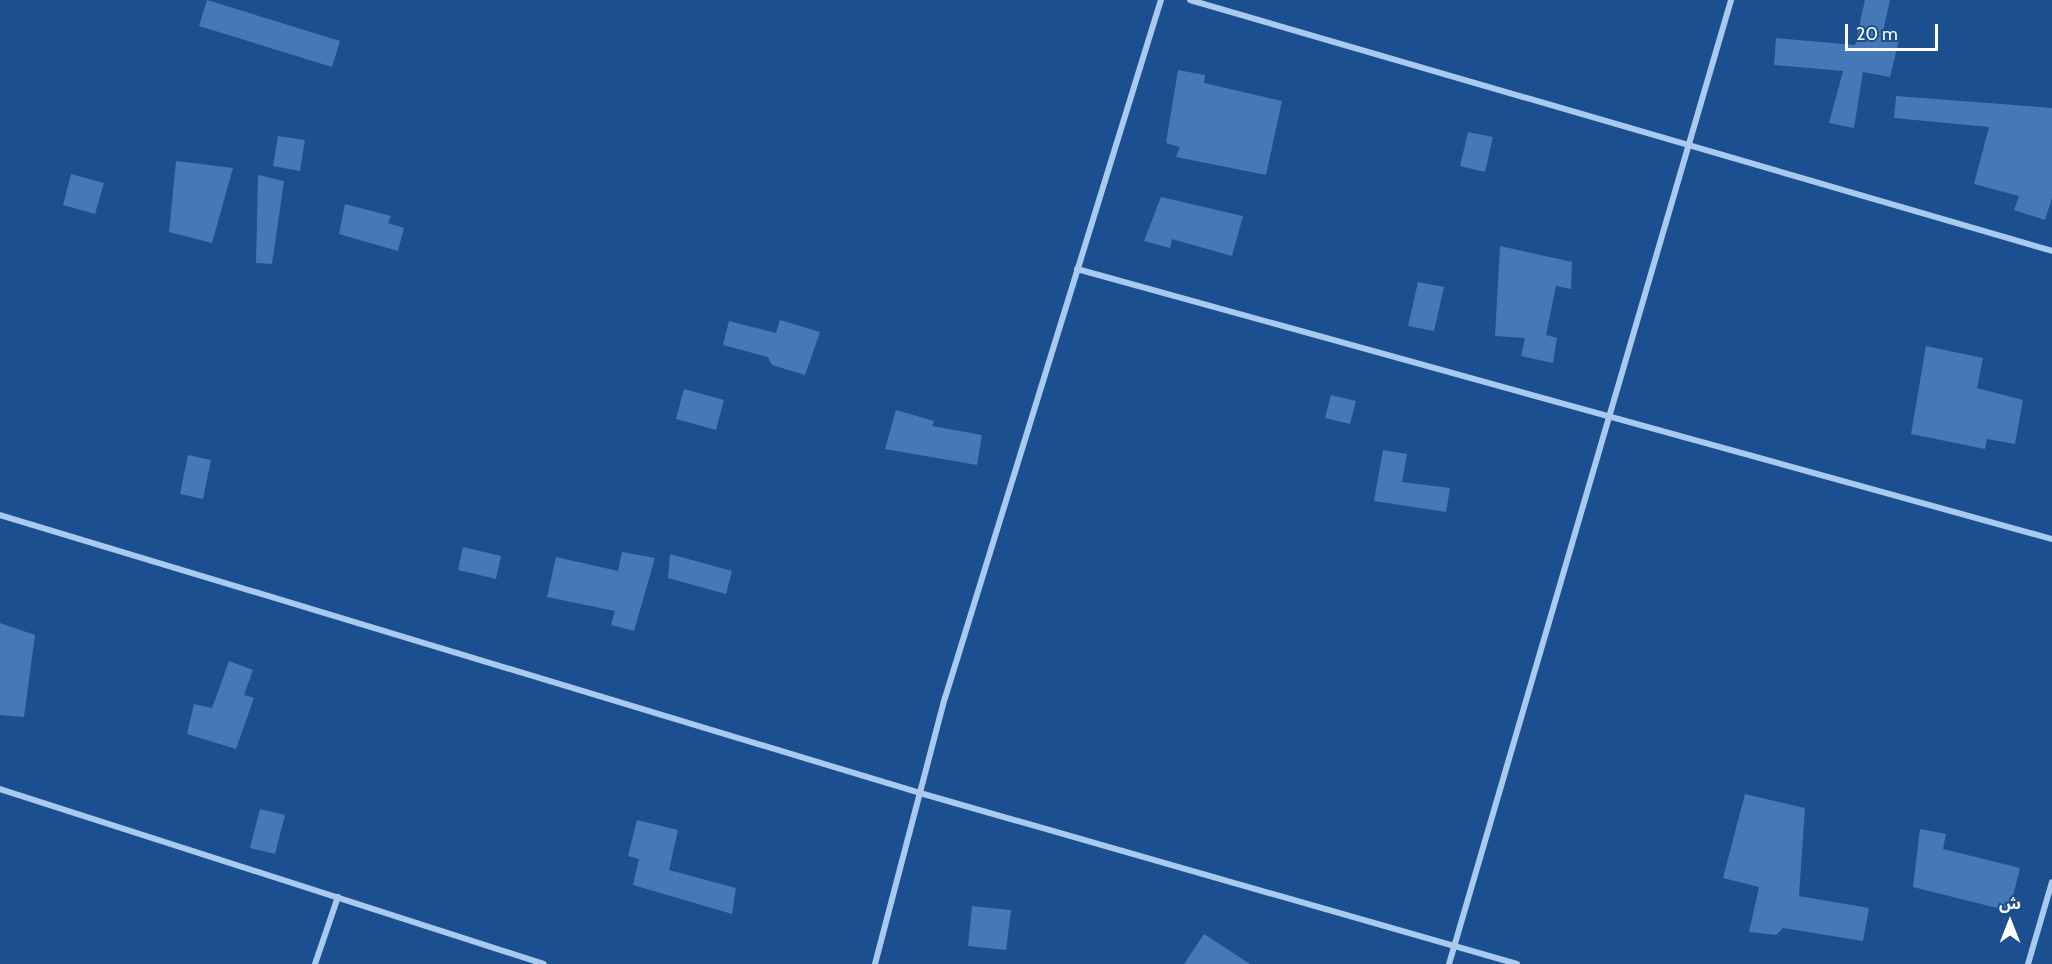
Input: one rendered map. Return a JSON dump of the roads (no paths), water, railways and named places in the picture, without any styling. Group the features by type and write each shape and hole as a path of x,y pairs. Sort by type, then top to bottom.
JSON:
{"street":[{"path":"875,964 920,793 1077,269 1161,0"},
{"path":"1190,0 2052,251"},
{"path":"1449,964 1731,0"},
{"path":"1077,269 2052,539"},
{"path":"0,515 920,793 1517,964"},
{"path":"0,789 544,964"},
{"path":"2028,964 2052,882"},
{"path":"315,964 338,897"}]}
